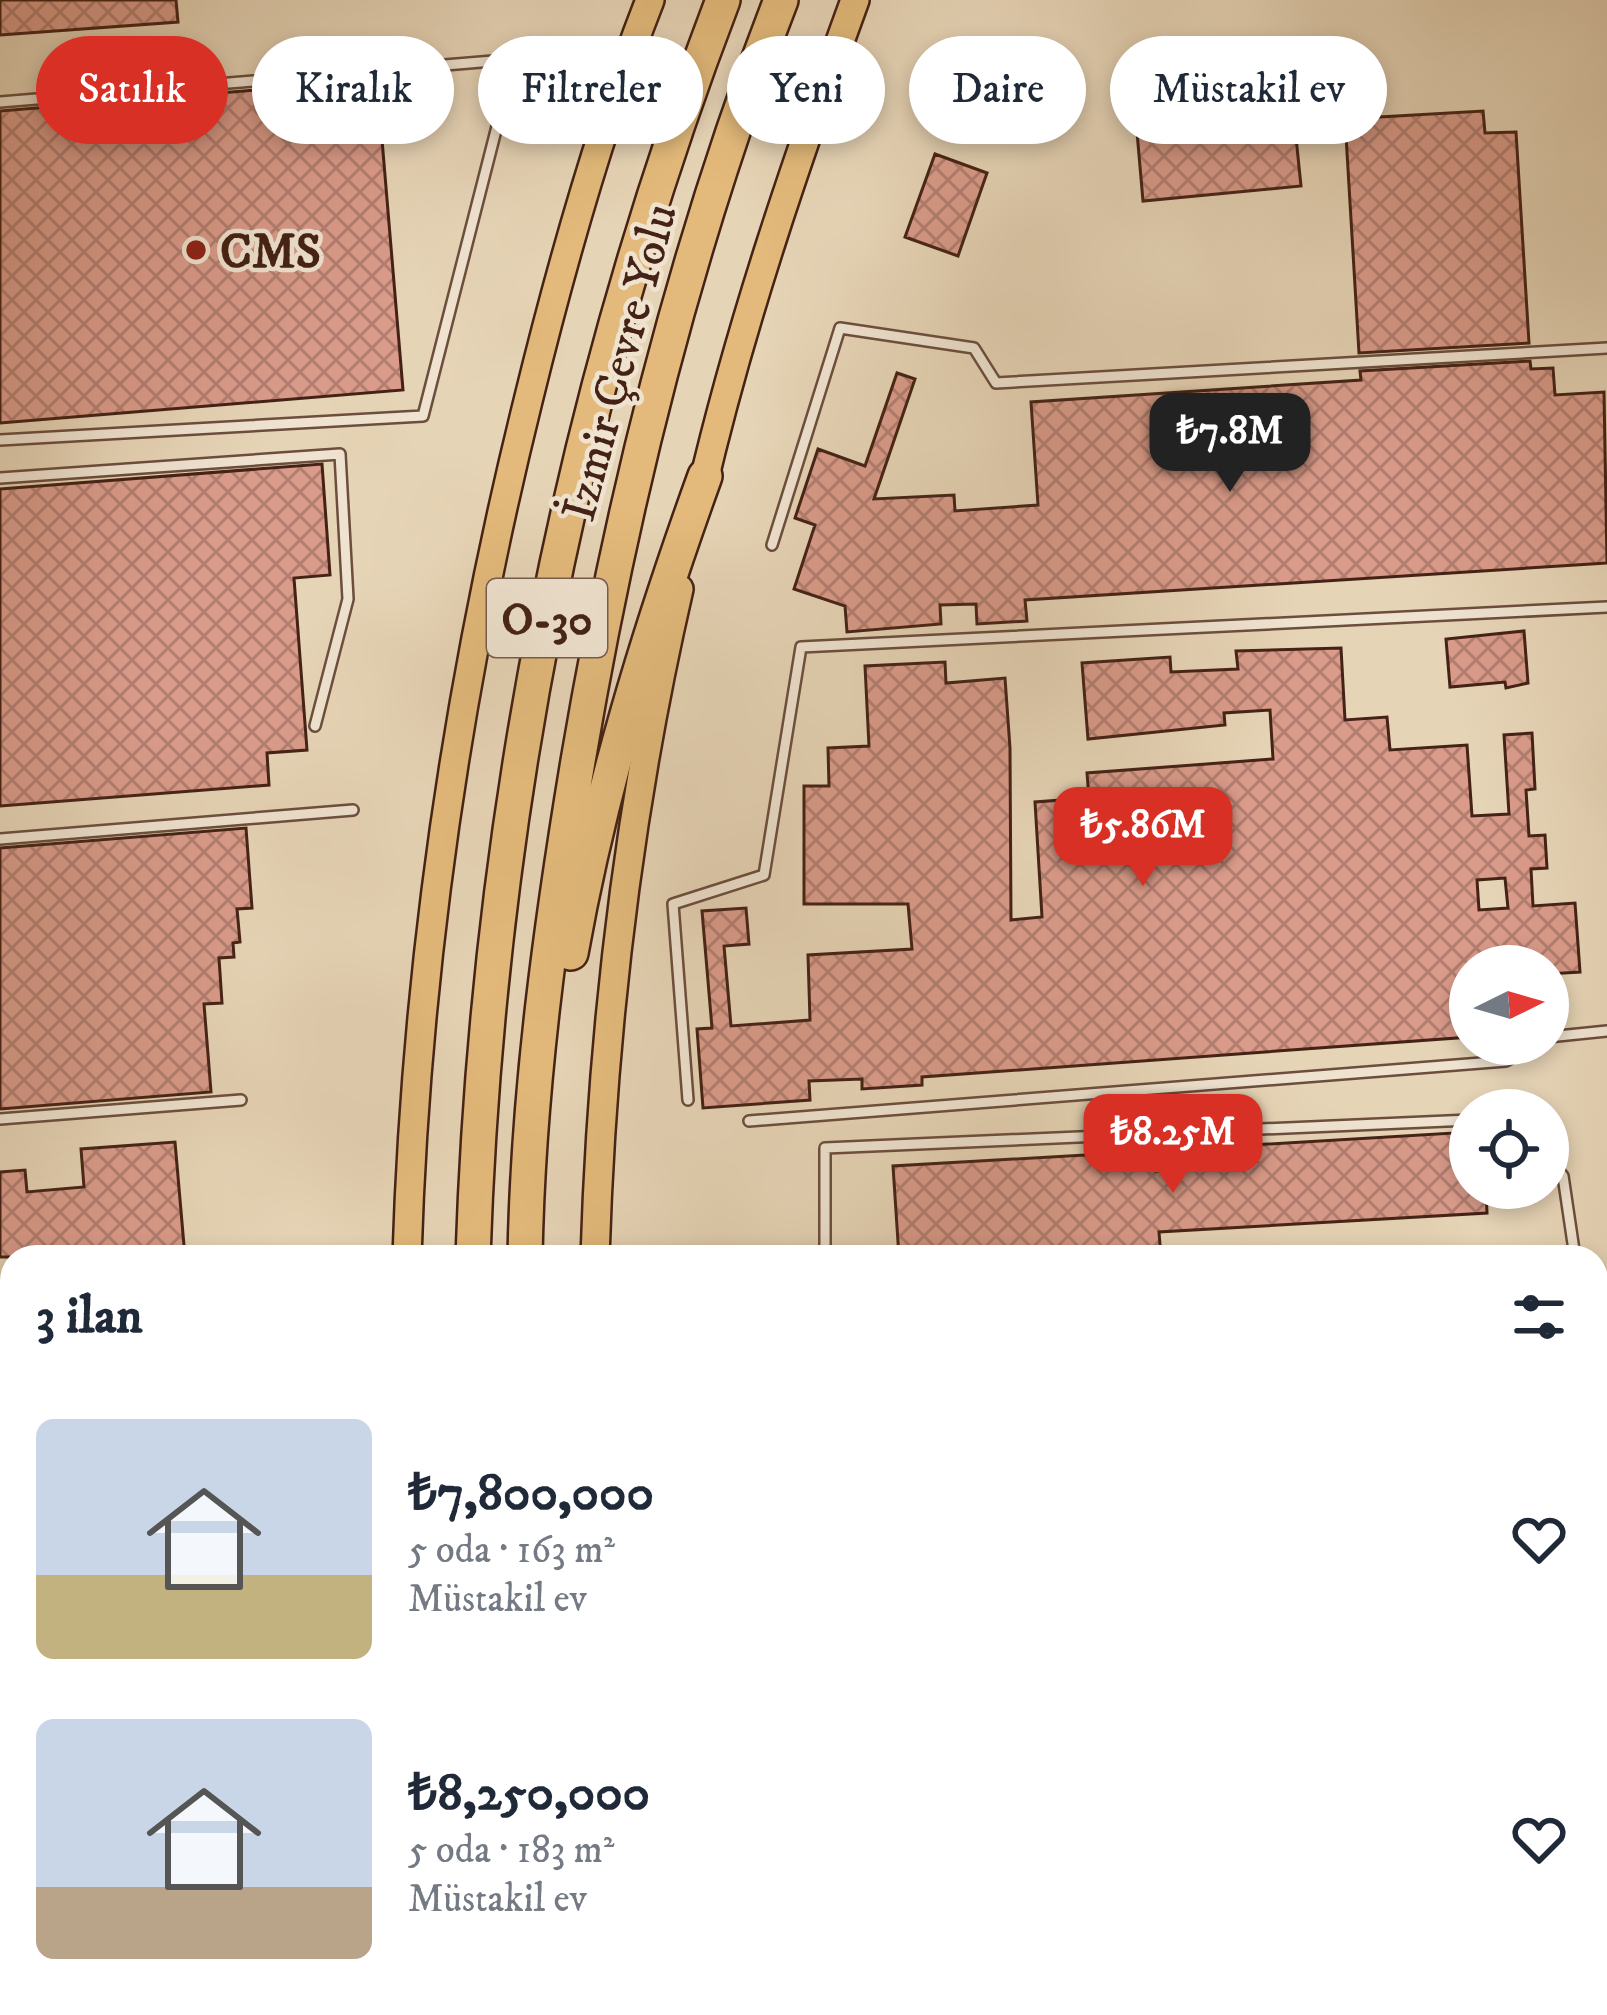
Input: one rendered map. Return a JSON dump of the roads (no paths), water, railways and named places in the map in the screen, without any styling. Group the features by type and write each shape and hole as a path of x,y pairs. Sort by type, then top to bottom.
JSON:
{"highway":[{"name":"İzmir Çevre Yolu","path":"474,1245 481,1077 493,954 517,781 549,604 590,425 647,219 723,0"},
{"name":"İzmir Çevre Yolu","path":"525,1245 526,1196 560,875 602,616 641,438 671,331 750,79 781,0"},
{"path":"526,1196 587,870 656,612 705,476"}],"main road":[{"path":"407,1245 431,917 450,766 482,592 556,288 650,0"},
{"path":"596,1245 609,1043 633,839 674,611 746,322 791,176 855,0"}],"lane":[{"path":"0,102 493,61 505,99 423,416 0,440"},
{"path":"772,544 840,328 974,348 996,383 1607,348"},
{"path":"0,478 340,454 348,599 315,726"},
{"path":"688,1100 674,904 764,875 801,647 1607,607"},
{"path":"0,839 353,810"},
{"path":"1569,1035 1607,1031"},
{"path":"749,1120 1456,1065"},
{"path":"0,1119 241,1100"},
{"path":"825,1245 825,1148 1449,1121"},
{"path":"1568,1209 1573,1245"}],"place":[{"name":"CMS","path":"196,250"}]}
